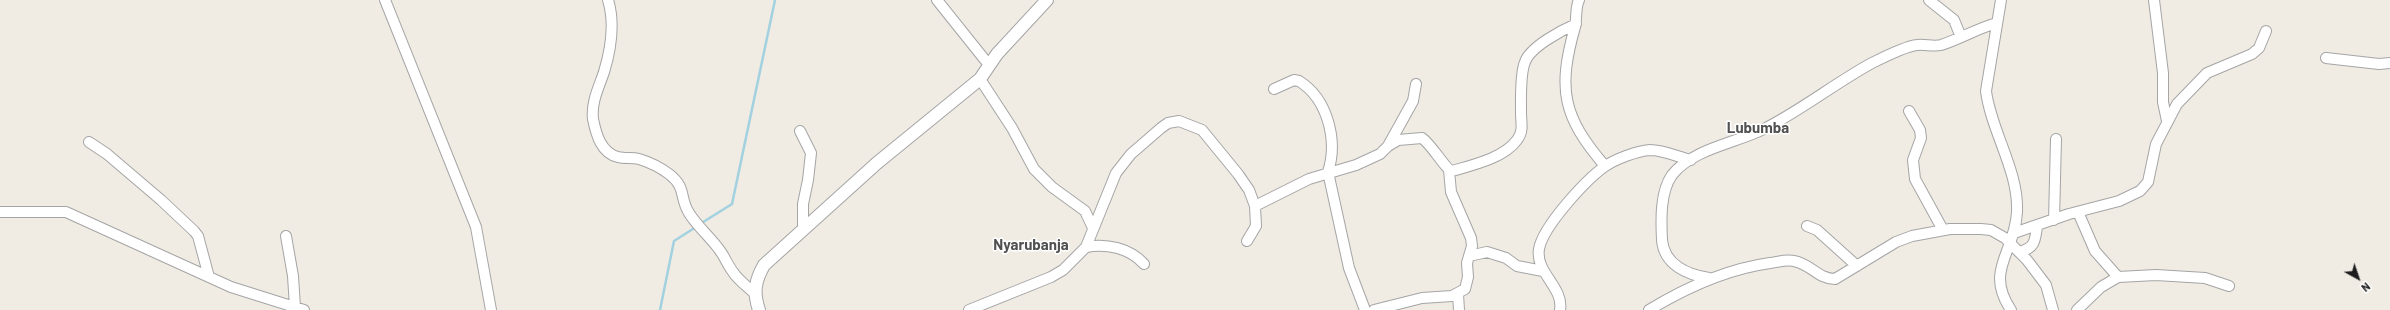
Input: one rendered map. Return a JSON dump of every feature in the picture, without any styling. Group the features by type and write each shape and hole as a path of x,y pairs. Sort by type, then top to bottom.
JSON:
{"street":[{"path":"385,0 476,227 491,310"},
{"path":"608,0 612,23 610,42 604,70 592,107 596,132 602,146 608,153 618,158 639,159 667,172 676,180 681,186 684,202 692,218 719,249 733,272 754,293"},
{"path":"937,0 989,65"},
{"path":"759,310 754,293 757,277 764,265 877,163 980,79 997,54 1047,0"},
{"path":"1579,0 1576,24 1567,61 1565,96 1572,121 1605,166"},
{"path":"1929,0 1954,20 1961,37"},
{"path":"2001,0 1986,91 1992,122 2007,159 2015,193 2017,213 2012,238 1998,276 2001,290 2011,310"},
{"path":"2154,0 2163,73 2163,102 2167,120"},
{"path":"1710,278 1693,275 1682,270 1666,255 1662,243 1662,210 1665,191 1672,175 1691,160 1709,150 1762,130 1786,118 1874,62 1906,48 1917,45 1940,45 1997,23"},
{"path":"1449,170 1490,159 1512,146 1517,140 1522,125 1523,75 1527,57 1558,32 1576,24"},
{"path":"2012,238 2037,226 2078,212 2119,201 2140,191 2148,182 2151,174 2156,144 2167,120 2183,96 2207,73 2252,54 2259,48 2266,31"},
{"path":"2326,58 2379,64 2390,63"},
{"path":"980,79 1014,131 1034,169 1052,187 1085,211 1093,228"},
{"path":"1274,90 1294,80 1299,81 1322,106 1329,123 1332,143 1333,157 1328,172 1349,268 1365,310"},
{"path":"1388,146 1413,101 1416,84"},
{"path":"1909,110 1920,130 1921,138 1913,160 1915,179 1943,230"},
{"path":"969,310 1051,277 1063,270 1086,247 1116,173 1131,154 1168,123 1179,121 1202,130 1238,174 1249,190 1255,206 1256,226 1247,241"},
{"path":"800,131 810,153 808,180 803,204 803,229"},
{"path":"1255,206 1293,185 1328,172 1368,160 1380,154 1388,146 1398,140 1422,138 1437,152 1449,170 1451,192 1471,238 1472,246 1469,256 1466,287 1458,294 1422,298 1374,310"},
{"path":"2054,220 2056,139"},
{"path":"89,142 107,154 161,200 194,231 198,236 209,277"},
{"path":"1560,310 1558,293 1543,271 1540,263 1539,249 1547,229 1570,200 1605,166 1649,150 1691,160"},
{"path":"0,212 66,212 231,287 299,309 286,236"},
{"path":"2078,212 2095,251 2118,277"},
{"path":"1807,226 1816,230 1857,266"},
{"path":"2019,252 2030,248 2035,243 2037,226"},
{"path":"1648,310 1710,278 1743,267 1782,261 1794,261 1827,279 1835,279 1896,242 1920,234 1966,228 1991,230 2012,238 2019,252 2046,285 2053,310"},
{"path":"1086,247 1117,248 1138,257 1144,264"},
{"path":"1469,256 1487,252 1506,258 1517,266 1543,271"},
{"path":"2077,310 2102,287 2118,277 2156,275 2205,278 2229,286"},
{"path":"1458,294 1459,310"}],"waterway":[{"path":"700,224 732,204 775,0"},
{"path":"660,310 674,241 696,227"}],"district":[{"name":"Lubumba","path":"1758,128"},
{"name":"Nyarubanja","path":"1031,245"}]}
